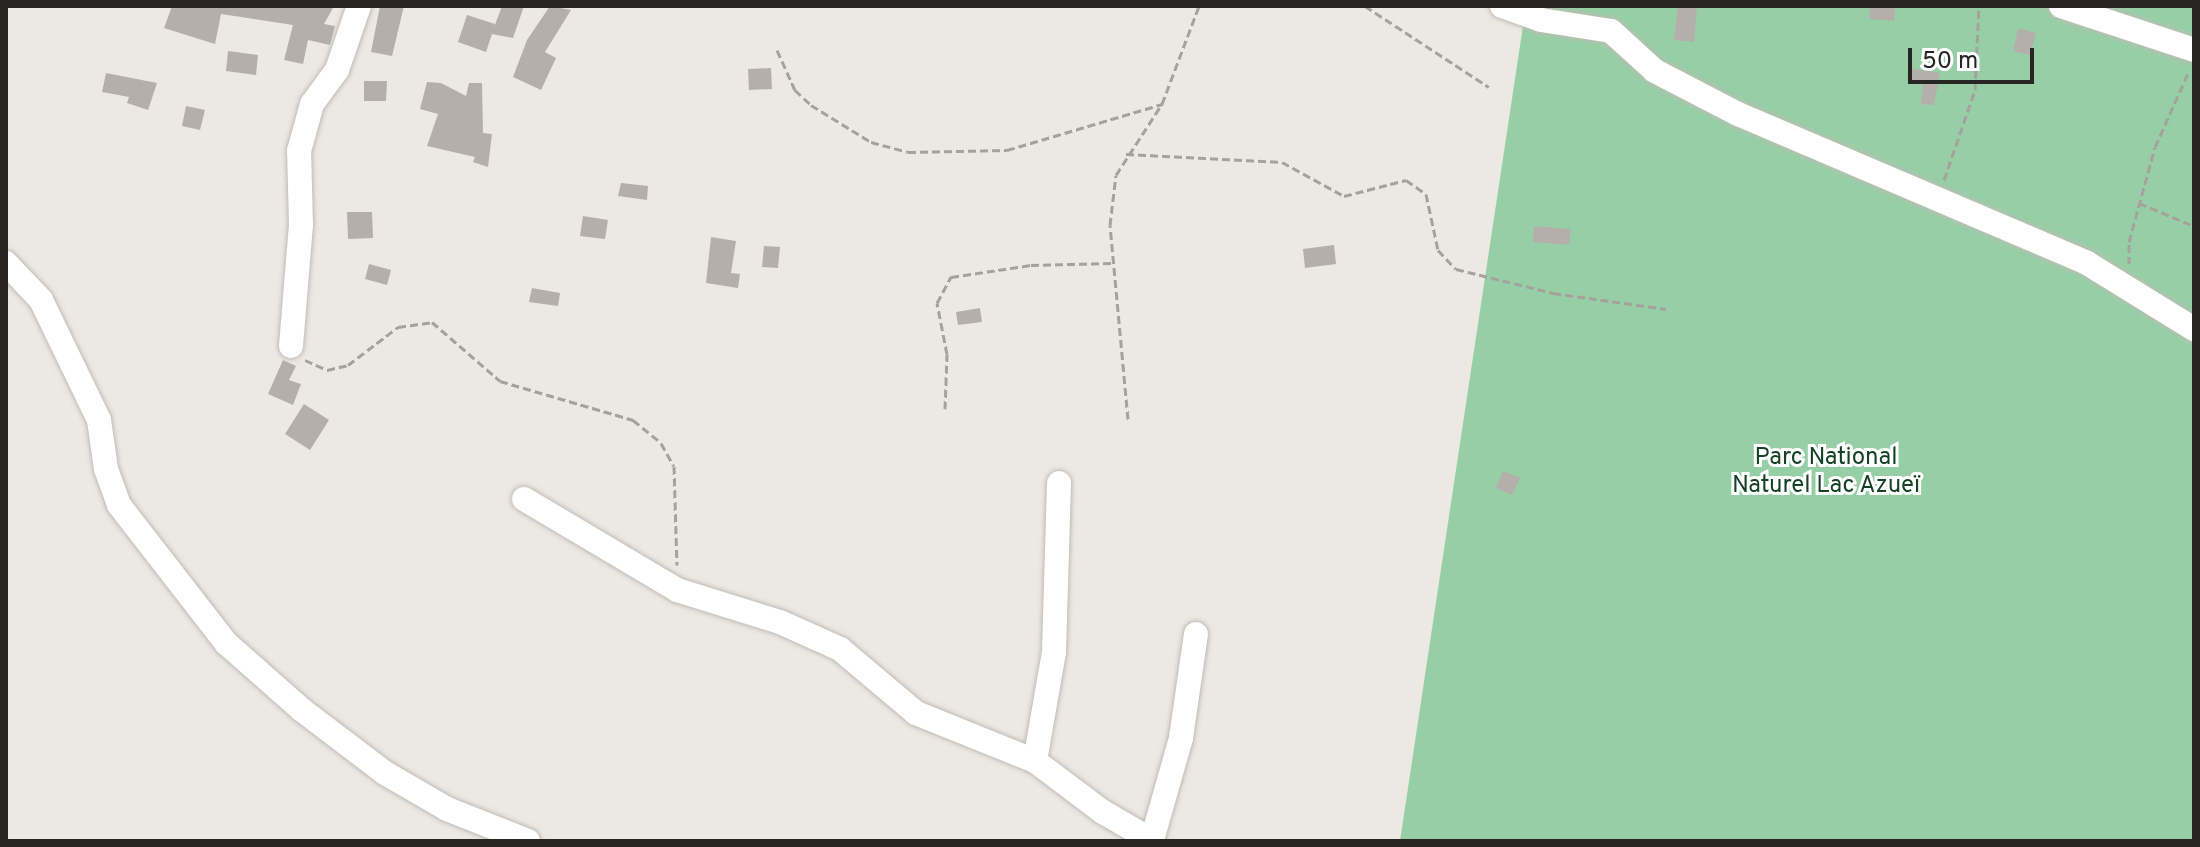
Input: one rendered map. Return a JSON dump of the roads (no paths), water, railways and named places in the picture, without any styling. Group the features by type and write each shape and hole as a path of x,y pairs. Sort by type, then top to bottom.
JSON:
{"street":[{"path":"291,346 301,225 299,151 312,104 337,70 359,6"},
{"path":"1502,6 1541,20 1611,31 1655,71 1738,114 1934,195 1989,224 2087,263 2194,329"},
{"path":"2061,6 2194,50"},
{"path":"6,263 41,300 99,420 106,469 119,505 226,643 302,710 385,773 447,809 528,841"},
{"path":"1035,761 1054,652 1059,483"},
{"path":"524,499 677,590 816,636 840,649 916,713 1035,761 1103,812 1153,841 1181,738 1196,634"}],"park label":[{"name":"Parc National Naturel Lac Azueï","path":"1826,473"}]}
